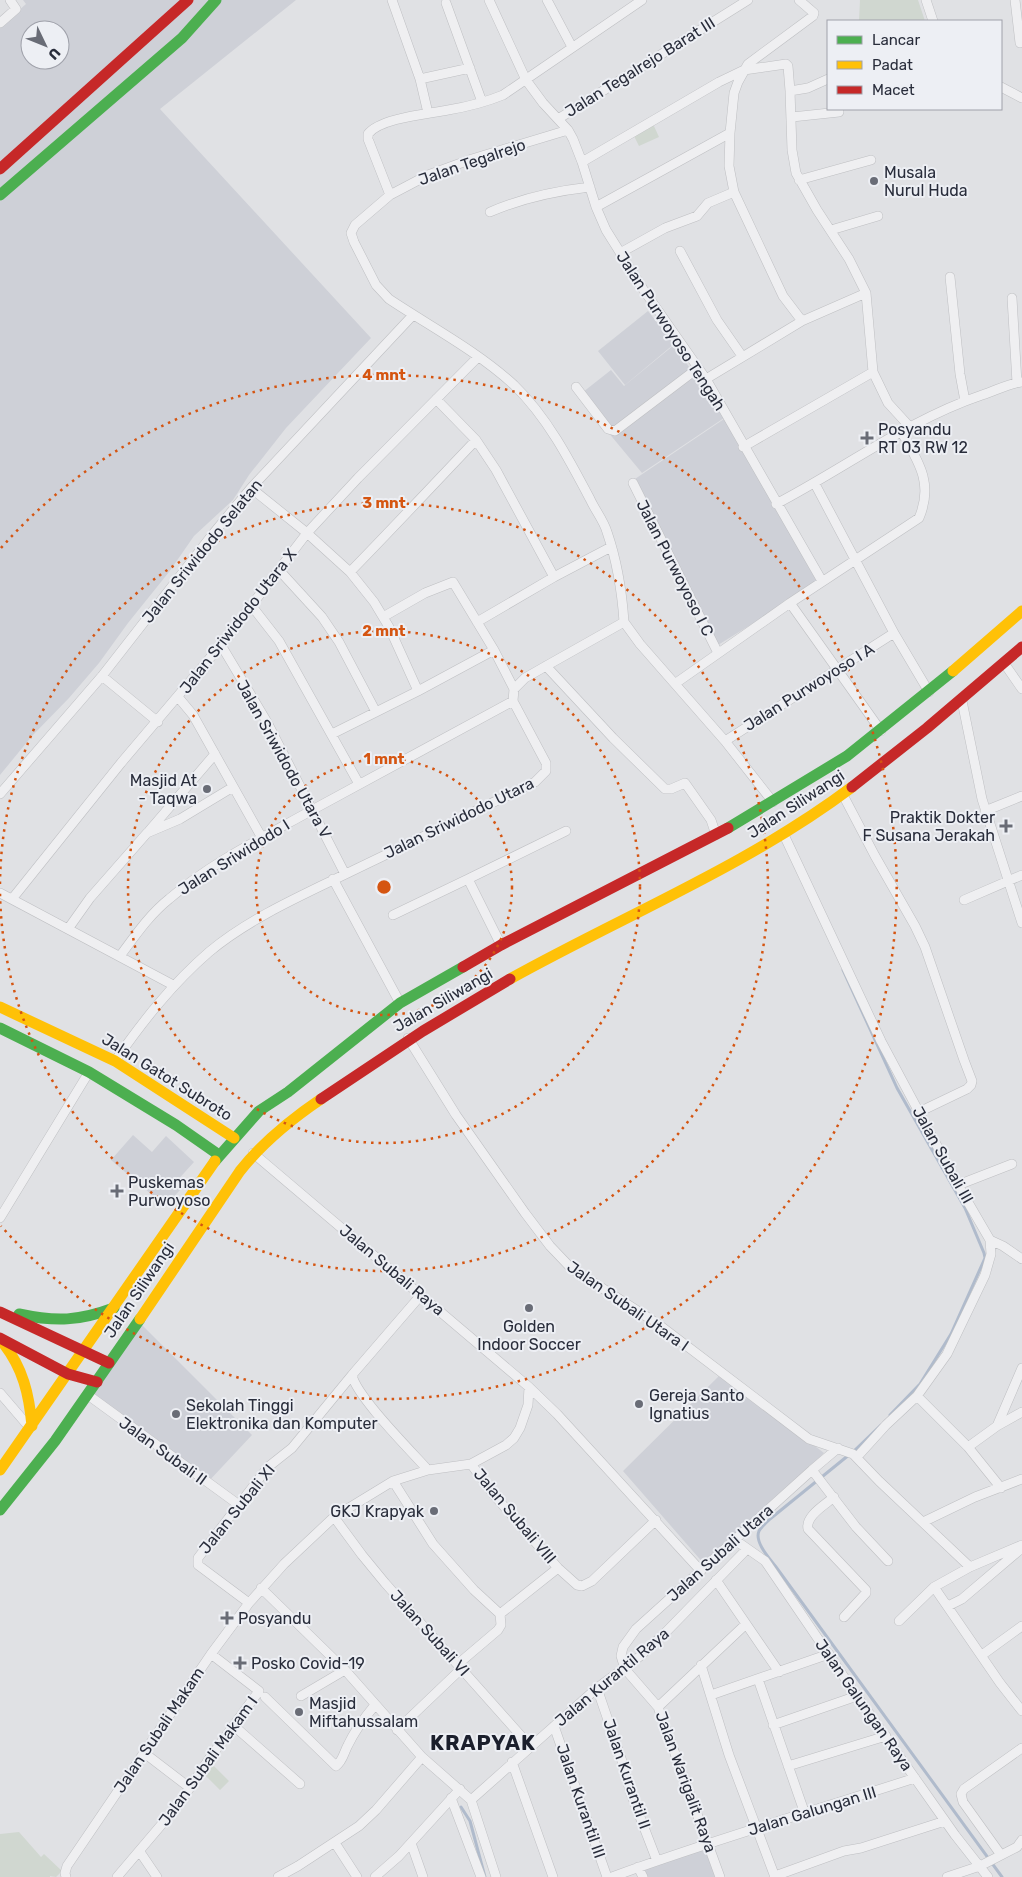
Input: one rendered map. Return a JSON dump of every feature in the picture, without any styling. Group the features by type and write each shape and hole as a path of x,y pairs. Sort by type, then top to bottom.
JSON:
{"main road":[{"path":"0,169 188,0"},
{"path":"0,195 182,38 216,0"},
{"name":"Jalan Siliwangi","path":"0,1510 55,1441 97,1382 230,1163 234,1138 259,1111 288,1092 378,1019 400,1004 501,945 716,835 847,756 930,692 1022,611"},
{"name":"Jalan Siliwangi","path":"0,1470 114,1308 230,1163 253,1153 282,1126 408,1038 449,1013 541,962 710,875 784,834 843,795 962,701 1022,647"},
{"name":"Jalan Gatot Subroto","path":"0,1007 115,1061 234,1138 253,1153"},
{"path":"0,1028 89,1072 176,1125 230,1163"},
{"path":"0,1311 38,1319 73,1321 90,1318 114,1308"},
{"path":"0,1311 109,1363"},
{"path":"0,1338 68,1374 97,1382"},
{"path":"0,1338 14,1354 23,1373 30,1402 31,1427"}],"street":[{"path":"0,23 16,9 10,0"},
{"path":"392,0 420,79 428,113"},
{"name":"Jalan Purwoyoso Tengah","path":"489,0 526,80 537,96 568,130 582,162 596,207 606,230 706,379 743,447 822,581"},
{"path":"547,0 572,47"},
{"path":"390,195 370,147 368,134 372,129 394,120 482,102 503,95 642,0"},
{"name":"Jalan Tegalrejo Barat III","path":"558,119 748,0"},
{"path":"800,0 814,13 812,17 751,61 744,70 734,93 729,166 734,192 783,296 802,321"},
{"path":"926,0 934,20"},
{"path":"446,3 482,102"},
{"path":"1017,3 1020,42"},
{"path":"582,162 719,82 744,70 786,64 789,68 792,150 799,180 849,259 866,293 873,372 888,403 905,429 924,476 926,490 922,509 914,522 822,581 676,683"},
{"path":"420,79 470,68"},
{"path":"790,91 808,88 827,79"},
{"path":"1002,88 1022,98"},
{"path":"792,117 840,112"},
{"name":"Jalan Tegalrejo","path":"414,315 389,299 371,276 354,242 352,233 355,225 390,195 428,175 568,130"},
{"path":"596,207 730,133"},
{"path":"799,180 871,160"},
{"path":"490,212 531,197 590,187"},
{"path":"620,253 665,228 697,216 708,203 734,192"},
{"path":"831,230 878,216"},
{"path":"680,252 717,320 742,356"},
{"path":"950,277 960,374 965,401"},
{"path":"706,379 802,321 866,293"},
{"path":"776,504 816,484 905,429 965,401 1020,383 1012,298"},
{"path":"383,617 425,594 453,582 494,650 514,689 525,678 624,622 616,563 607,530 547,425 514,386 478,357 414,315"},
{"name":"Jalan Sriwidodo Selatan","path":"0,794 102,676 251,488 414,315"},
{"name":"Jalan Sriwidodo Utara X","path":"12,899 121,763 158,722 221,645 307,533 358,478 478,357"},
{"path":"576,387 608,429 615,431 698,368"},
{"path":"743,447 873,372"},
{"path":"436,399 476,440 496,470 554,577"},
{"path":"350,572 396,526 424,493 476,440"},
{"name":"Jalan Purwoyoso I C","path":"633,483 718,653"},
{"path":"816,484 894,633 930,692"},
{"path":"251,488 307,533 350,572 374,602 383,617 418,691"},
{"path":"477,622 554,577 611,547"},
{"path":"279,570 322,617 339,642 376,712"},
{"path":"790,603 880,731"},
{"path":"251,605 278,641 360,784"},
{"name":"Jalan Purwoyoso I A","path":"624,622 640,644 676,683 773,802"},
{"name":"Jalan Purwoyoso I A","path":"724,741 894,633"},
{"name":"Jalan Sriwidodo Utara V","path":"221,645 267,722 346,874"},
{"path":"332,734 494,650"},
{"path":"1004,663 1022,689"},
{"path":"546,666 613,738 665,789 671,789 685,783 711,820 716,835"},
{"path":"102,676 158,722"},
{"name":"Jalan Sriwidodo Utara","path":"115,1061 138,1028 173,985 210,952 238,931 333,880 536,782 546,771 546,763 514,701 514,689"},
{"path":"178,697 192,715 262,838"},
{"name":"Jalan Sriwidodo I","path":"120,956 150,917 168,899 210,869 262,838 514,701"},
{"path":"962,701 985,811 1022,923"},
{"path":"68,929 90,898 215,754"},
{"path":"147,833 180,819 233,787"},
{"path":"843,795 875,856 916,926 972,1081 967,1089 919,1112"},
{"path":"985,811 1022,796"},
{"path":"393,915 566,831"},
{"name":"Jalan Subali III","path":"784,834 881,1041 958,1185 990,1240"},
{"path":"964,900 1022,875"},
{"path":"468,879 501,945"},
{"path":"333,880 400,1004"},
{"path":"0,894 173,985"},
{"name":"Jalan Subali Utara I","path":"408,1038 456,1115 550,1246 571,1268 658,1324 809,1439 841,1449 855,1456"},
{"path":"0,1218 89,1072"},
{"name":"Jalan Subali Raya","path":"253,1153 529,1387 557,1414 701,1571"},
{"path":"958,1185 1012,1164"},
{"path":"970,1567 855,1456 917,1396 947,1354 985,1274 991,1254 990,1240 1004,1246 1022,1259"},
{"name":"Jalan Subali XI","path":"249,1603 198,1565 198,1558 268,1467 292,1448 421,1295"},
{"path":"997,1426 1022,1368"},
{"path":"352,1375 356,1386 370,1405 428,1470"},
{"path":"496,1877 471,1800 455,1794 420,1758 345,1670 261,1588 334,1516 393,1481 428,1470 471,1464 494,1452 514,1438 525,1417 529,1387"},
{"path":"0,1393 31,1427"},
{"name":"Jalan Subali II","path":"88,1395 239,1505"},
{"path":"917,1396 968,1447 1001,1488"},
{"path":"968,1447 997,1426 1022,1412"},
{"name":"Jalan Subali Utara","path":"625,1669 621,1656 623,1647 629,1637 735,1540 841,1449"},
{"name":"Jalan Subali VIII","path":"471,1464 494,1495 558,1568 576,1585 582,1586 587,1583 656,1520"},
{"path":"814,1473 834,1496 856,1527 888,1561"},
{"path":"923,1522 975,1497 1022,1479"},
{"path":"393,1481 433,1544 474,1590 500,1614 501,1625 397,1730"},
{"path":"834,1496 810,1517 807,1526 867,1591 844,1617"},
{"name":"Jalan Subali VI","path":"334,1516 385,1583 530,1746"},
{"name":"Jalan Galungan Raya","path":"735,1540 765,1561 945,1821 982,1865 988,1877"},
{"path":"899,1621 934,1587 970,1567 1022,1546"},
{"path":"948,1606 962,1599 1022,1546"},
{"name":"Jalan Kurantil Raya","path":"471,1800 597,1688 625,1669 664,1634 748,1549"},
{"path":"500,1614 558,1568"},
{"path":"716,1580 779,1672"},
{"path":"934,1587 982,1655 1019,1700 1022,1711"},
{"name":"Jalan Subali Makam","path":"66,1877 67,1866 143,1752 211,1654 261,1588"},
{"path":"658,1707 746,1624"},
{"path":"982,1655 1022,1626"},
{"name":"Jalan Subali Makam I","path":"117,1877 179,1804 259,1691 211,1654"},
{"path":"711,1695 829,1654"},
{"path":"701,1665 729,1755 775,1876 844,1851 861,1848 945,1821"},
{"name":"Jalan Warigalit Raya","path":"625,1669 658,1707 720,1877"},
{"path":"301,1696 345,1670"},
{"path":"758,1679 805,1814"},
{"name":"Jalan Kurantil II","path":"597,1688 630,1791 657,1861"},
{"path":"773,1725 857,1696"},
{"path":"265,1697 336,1766 340,1763 357,1729 375,1705"},
{"path":"234,1726 300,1784"},
{"name":"Jalan Kurantil III","path":"554,1726 607,1877"},
{"path":"788,1766 886,1736"},
{"path":"1000,1856 963,1802 961,1794 964,1789 1022,1748"},
{"path":"143,1752 190,1788"},
{"path":"278,1877 335,1843 359,1826 420,1758"},
{"path":"512,1762 553,1877"},
{"name":"Jalan Galungan III","path":"612,1877 709,1843 915,1778"},
{"path":"375,1877 411,1843 455,1794"},
{"path":"455,1794 481,1877"},
{"path":"335,1843 357,1877"},
{"path":"411,1843 423,1877"},
{"path":"947,1877 982,1865 1020,1846"},
{"path":"140,1852 157,1877"},
{"path":"638,1867 643,1877"}],"shaded area":[{"path":"23,0 296,0 160,109 371,338 286,428 249,475 233,500 194,536 169,572 99,663 69,698 32,736 0,775 0,27 26,4"},
{"path":"860,0 918,0 925,20 859,20"},
{"path":"653,124 659,137 639,146 633,134"},
{"path":"648,311 674,344 625,385 598,351"},
{"path":"674,345 724,418 642,473 578,396 611,370 624,386"},
{"path":"724,419 818,583 718,645 632,481"},
{"path":"133,1135 152,1152 166,1136 194,1162 175,1183 181,1189 165,1206 111,1160"},
{"name":"Sekolah Tinggi Elektronika dan Komputer","path":"142,1325 252,1435 208,1482 93,1393"},
{"path":"721,1374 824,1453 734,1540 705,1565 623,1471"},
{"path":"213,1765 229,1781 220,1790 204,1774"},
{"path":"19,1832 41,1857 44,1854 62,1871 56,1877 0,1877 0,1834"},
{"path":"706,1848 715,1877 645,1877 643,1869"}],"waterway":[{"path":"843,970 897,1088 965,1208 985,1258 951,1334 920,1384 890,1415"},
{"path":"881,1425 855,1450 762,1526 758,1535 759,1540 767,1555 1002,1877"},
{"path":"461,1807 470,1821 485,1877"}],"traffic: fast":[{"path":"0,195 182,38 216,0"},
{"path":"728,828 847,756 953,671"},
{"path":"215,1161 259,1111 288,1092 400,1003 463,967"},
{"path":"0,1028 89,1072 176,1125 219,1155"},
{"path":"19,1314 67,1319 90,1316 114,1308"},
{"path":"0,1510 55,1441 140,1319"}],"traffic: slow":[{"path":"953,671 1022,611"},
{"path":"510,979 728,866 812,815 852,787"},
{"path":"0,1007 115,1061 234,1138"},
{"path":"140,1319 240,1171 258,1150 278,1132 321,1099"},
{"path":"0,1470 215,1161"},
{"path":"3,1343 16,1362 24,1382 32,1426"}],"traffic: jam":[{"path":"0,169 188,0"},
{"path":"852,787 927,728 1022,647"},
{"path":"463,967 501,945 728,828"},
{"path":"321,1099 423,1031 510,979"},
{"path":"0,1312 109,1363"},
{"path":"0,1338 68,1374 97,1382"}],"place":[{"name":"Musala Nurul Huda","path":"874,181"},
{"name":"Posyandu RT 03 RW 12","path":"867,438"},
{"name":"Masjid At - Taqwa","path":"207,789"},
{"name":"Praktik Dokter F Susana Jerakah","path":"1006,826"},
{"name":"Puskemas Purwoyoso","path":"117,1191"},
{"name":"Golden Indoor Soccer","path":"529,1308"},
{"name":"Gereja Santo Ignatius","path":"639,1404"},
{"name":"Sekolah Tinggi Elektronika dan Komputer","path":"176,1414"},
{"name":"GKJ Krapyak","path":"434,1511"},
{"name":"Posyandu","path":"227,1618"},
{"name":"Posko Covid-19","path":"240,1663"},
{"name":"Masjid Miftahussalam","path":"299,1712"}],"district":[{"name":"KRAPYAK","path":"483,1742"}]}
